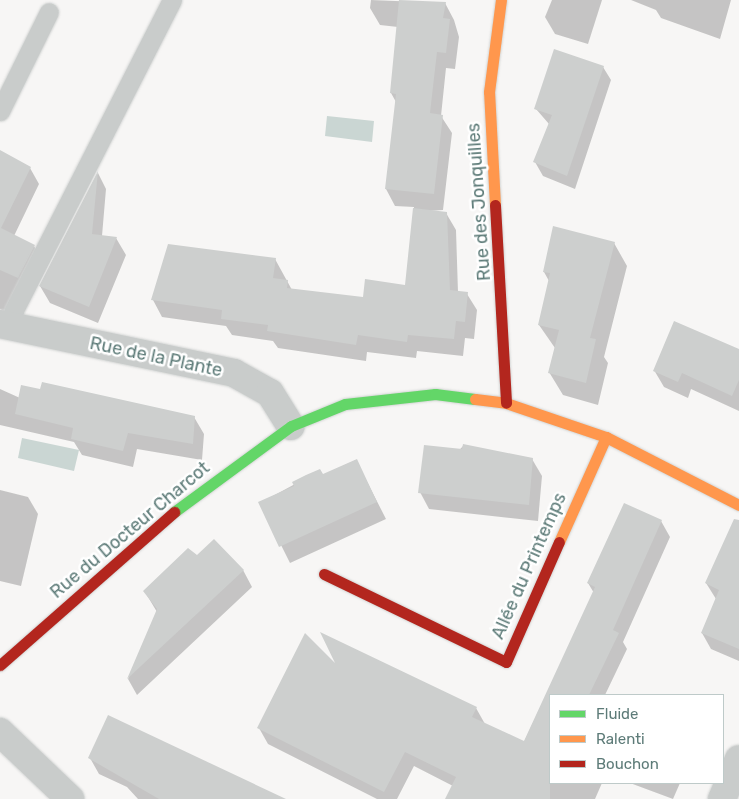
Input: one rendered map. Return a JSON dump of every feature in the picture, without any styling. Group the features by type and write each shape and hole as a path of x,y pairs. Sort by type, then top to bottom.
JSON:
{"street":[{"name":"Rue des Jonquilles","path":"501,0 490,92 506,403"},
{"name":"Rue de la Plante","path":"5,325 234,373 270,393 291,426"},
{"name":"Rue du Docteur Charcot","path":"0,665 202,488 291,426 345,404 392,396 435,394 506,403 606,437 739,505"},
{"name":"Allée du Printemps","path":"324,574 506,662 606,437"},
{"path":"0,732 70,799"},
{"path":"722,799 739,759"}],"lane":[{"path":"5,325 172,0"},
{"path":"0,111 49,12"}],"shaded area":[{"path":"327,116 374,121 372,142 325,136"},
{"path":"22,438 79,450 74,471 18,458"}],"building":[{"path":"399,0 446,2 443,18 450,19 446,53 437,52 430,113 443,115 434,194 385,189 396,94 390,93"},
{"path":"554,49 604,66 567,176 533,162 552,115 534,109"},
{"path":"0,150 31,167 1,228 35,245 18,278 0,270"},
{"path":"98,171 92,234 117,237 89,307 39,286"},
{"path":"413,208 447,212 450,290 468,292 465,322 456,321 454,339 408,335 407,342 358,335 356,345 267,331 268,325 221,319 222,310 151,300 168,244 276,258 273,278 288,280 287,288 363,297 365,279 405,285"},
{"path":"553,226 615,242 590,338 596,339 586,383 548,373 559,330 538,325 550,273 543,272"},
{"path":"674,321 739,349 739,380 732,396 682,373 678,382 653,371"},
{"path":"42,382 195,416 193,444 128,433 123,451 71,439 73,428 15,414 21,385 40,389"},
{"path":"463,444 533,458 529,505 418,493 424,445 462,449"},
{"path":"357,459 377,502 279,547 258,502 294,486 292,482 306,475 320,469 323,474"},
{"path":"624,503 662,520 613,630 619,633 589,694 549,694 550,799 445,799 456,777 405,752 384,792 257,728 305,633 335,663 320,632 477,707 472,717 524,741 595,587 587,583"},
{"path":"734,519 739,520 739,649 701,633 719,590 705,583"},
{"path":"214,539 244,570 127,679 157,609 143,591 188,548 197,555"},
{"path":"108,715 286,799 159,799 88,758"}],"traffic: fast":[{"path":"174,512 291,426 345,404 435,394 475,399"}],"traffic: slow":[{"path":"495,205 489,92 501,0"},
{"path":"475,399 506,403 606,437 739,505"},
{"path":"559,542 606,437"}],"traffic: jam":[{"path":"495,205 506,403"},
{"path":"0,665 174,512"},
{"path":"324,574 506,662 559,542"}]}
